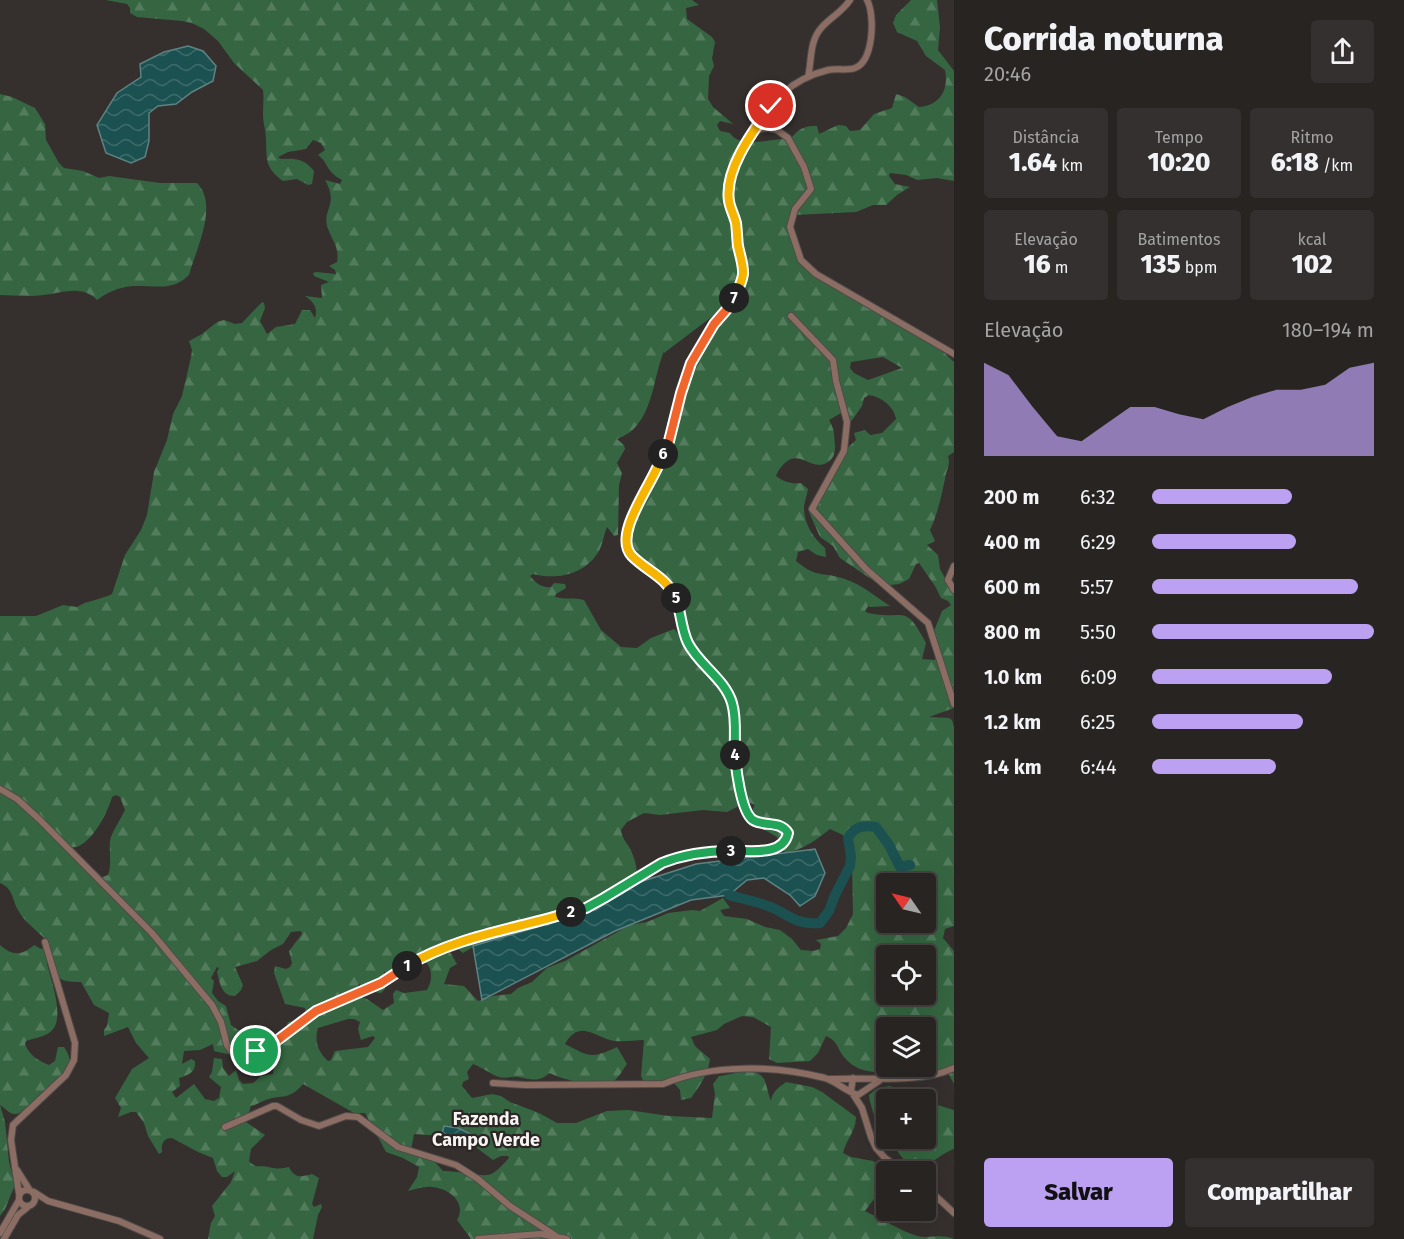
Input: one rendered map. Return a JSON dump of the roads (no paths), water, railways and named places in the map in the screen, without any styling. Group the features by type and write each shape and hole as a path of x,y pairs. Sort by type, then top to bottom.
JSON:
{"street":[{"path":"807,77 812,44 818,33 850,0"},
{"path":"0,789 17,799 39,819 152,933 212,1005 221,1022 227,1045 231,1051 243,1054 275,1042 316,1011 381,983 426,955 465,940 586,908 662,863 700,853 773,850 781,847 787,837 787,830 777,824 756,821 748,814 736,773 735,716 728,693 684,636 677,600 671,588 630,554 625,541 632,516 655,475 669,441 691,363 743,281 744,267 738,245 736,223 728,200 733,167 780,93 807,77 831,69 856,68 864,61 872,27 871,9 867,0"},
{"path":"765,114 777,130 788,138 808,176 811,189 795,209 790,227 801,260 816,274 954,354"},
{"path":"753,134 760,129 777,130"},
{"path":"791,316 832,360 847,422 844,451 812,509 866,569 928,623 954,704"},
{"path":"954,566 948,580 954,590"},
{"path":"45,942 75,1043 74,1060 66,1075 13,1125 10,1140 22,1204 31,1205 48,1201"},
{"path":"828,1079 866,1078 879,1081 936,1074 954,1068"},
{"path":"494,1083 526,1085 663,1084 700,1072 773,1070 828,1079 858,1095 879,1081"},
{"path":"853,1078 851,1091 862,1108 876,1148 889,1161"},
{"path":"862,1108 866,1078"},
{"path":"225,1128 273,1106 319,1126 346,1116 358,1117 398,1147 456,1165 478,1179 510,1206 556,1236"},
{"path":"4,1239 18,1215 36,1198 17,1170"},
{"path":"0,1233 23,1190 31,1191 48,1201 119,1221 160,1239"},
{"path":"936,1196 954,1213"},
{"path":"478,1239 526,1234 567,1239"}],"water":[{"path":"188,46 203,51 216,66 213,81 176,104 158,106 149,113 149,141 145,157 131,163 106,153 97,125 117,93 141,77 140,64 164,52"},
{"path":"815,849 825,873 815,896 800,906 790,895 764,878 747,880 729,895 691,900 615,931 482,1000 473,946 591,911 640,882 696,864"},
{"path":"444,1126 458,1128 479,1138 476,1143 443,1139"}],"waterway":[{"path":"729,895 771,907 805,923 820,923 829,911 850,866 848,838 853,831 863,826 876,827 889,845 900,867 910,865"}],"district":[{"name":"Fazenda Campo Verde","path":"486,1129"}]}
